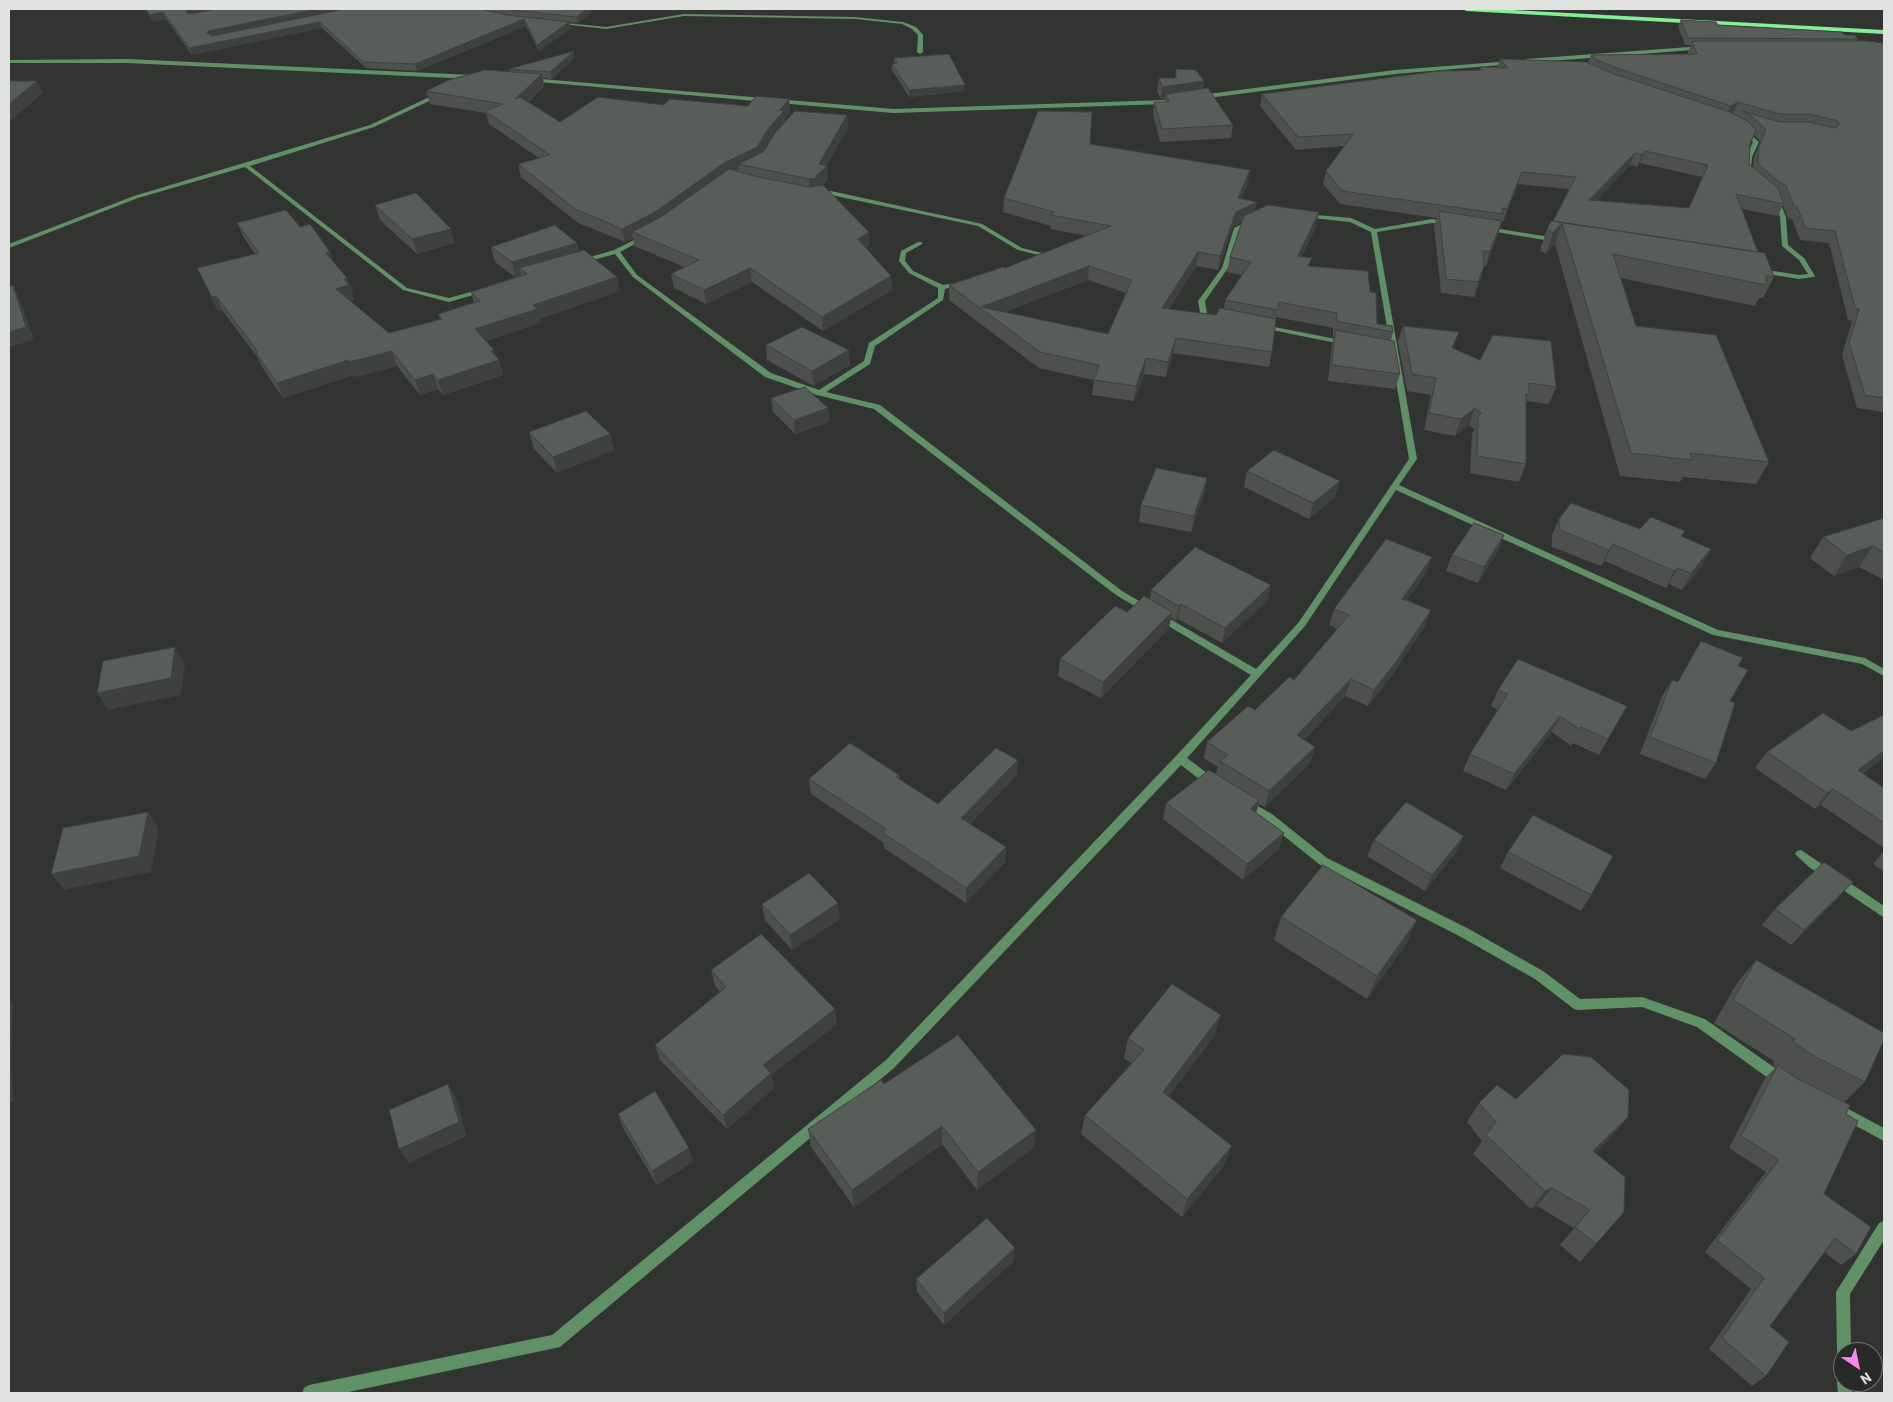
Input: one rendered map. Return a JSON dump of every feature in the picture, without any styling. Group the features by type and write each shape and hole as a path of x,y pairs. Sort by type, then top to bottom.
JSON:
{"main road":[{"path":"1466,9 1884,32"}],"street":[{"path":"548,22 606,28 684,15 855,18 903,23 914,28 921,35 920,52"},
{"path":"1189,99 1395,72 1710,48"},
{"path":"1558,59 1577,68"},
{"path":"9,62 127,61 481,77"},
{"path":"456,85 472,77"},
{"path":"528,80 893,111 1169,102"},
{"path":"9,246 136,197 372,126 448,89"},
{"path":"800,113 807,104"},
{"path":"1736,126 1756,142 1748,166 1748,175 1753,181"},
{"path":"246,165 405,289 449,300 495,287"},
{"path":"810,197 831,193 984,226 1020,249 1058,258 1043,263"},
{"path":"1750,270 1799,277 1812,276 1802,260 1785,246 1783,217 1780,205 1770,195"},
{"path":"1293,216 1351,220 1374,231 1432,221 1461,225"},
{"path":"1222,318 1204,316 1201,301 1225,268 1237,228 1255,219"},
{"path":"1480,228 1565,241"},
{"path":"309,1393 555,1342 890,1064 1180,759 1302,624 1413,459 1390,352 1374,231"},
{"path":"569,265 616,252 650,234"},
{"path":"920,243 903,252 902,260 911,272 942,287 967,283"},
{"path":"616,252 635,276 768,375 820,393 877,407 1119,592 1257,674"},
{"path":"820,393 867,362 872,345 941,298 942,287"},
{"path":"1258,325 1286,333 1356,345"},
{"path":"1394,486 1716,633 1865,661 1884,673"},
{"path":"1180,759 1218,786"},
{"path":"1234,796 1268,817 1323,861 1474,938 1539,975 1578,1005 1642,1002 1702,1023 1787,1084"},
{"path":"1801,854 1884,912"},
{"path":"1821,1101 1884,1134"},
{"path":"1844,1342 1844,1292 1884,1228"}],"building":[{"path":"146,9 192,9 186,12 190,14 217,9 317,9 208,31 207,33 212,36 345,9 480,9 507,15 569,22 537,45 524,19 415,64 363,62 320,22 189,48 163,12 150,15"},
{"path":"504,9 587,9 576,17"},
{"path":"1681,20 1716,22 1718,25 1842,32 1845,35 1855,35 1858,39 1688,38"},
{"path":"1867,41 1884,43 1884,398 1865,395 1849,343 1859,309 1855,308 1835,231 1806,228 1786,186 1758,163 1759,146 1766,130 1753,117 1742,111 1780,122 1809,122 1834,128 1839,125 1838,121 1810,114 1780,114 1738,102 1731,106 1619,69 1595,59 1591,55 1697,54 1692,42"},
{"path":"574,51 550,72 509,69"},
{"path":"949,54 965,85 909,90 892,64 898,63 894,58"},
{"path":"1500,59 1586,62 1614,74 1730,112 1747,121 1756,130 1750,144 1749,164 1778,188 1784,204 1736,194 1758,252 1553,221 1576,177 1522,172 1507,209 1502,208 1503,214 1342,191 1326,171 1353,134 1298,137 1262,94 1439,71 1482,70 1480,67 1508,68","holes":["1645,151 1708,165 1689,208 1589,200 1635,153 1642,155"]},
{"path":"1176,69 1196,70 1204,81 1162,87 1159,78 1176,78"},
{"path":"485,70 542,74 515,99 520,97 560,122 598,97 664,105 670,99 748,106 756,96 789,99 780,110 784,111 768,129 757,147 724,163 655,212 622,229 575,209 518,164 550,155 485,111 503,104 426,91 449,80"},
{"path":"9,81 37,81 9,104"},
{"path":"1208,88 1233,125 1162,129 1154,102 1169,102 1166,94"},
{"path":"795,111 847,115 819,164 827,166 816,176 817,178 809,179 739,164 764,151 775,133"},
{"path":"1038,111 1092,112 1090,144 1250,170 1238,198 1257,202 1236,212 1220,256 1198,252 1162,308 1216,315 1220,308 1276,319 1272,352 1176,338 1168,362 1146,358 1136,386 1094,380 1099,365 1040,352 949,285 1003,267 1005,268 1111,226 1051,215 1054,212 1004,198","holes":["1089,266 1132,280 1108,334 981,307"]},
{"path":"729,169 809,187 823,185 869,232 858,239 891,276 822,317 750,268 704,290 671,274 699,260 632,232 661,217"},
{"path":"416,193 451,229 412,239 375,205"},
{"path":"1268,205 1319,212 1298,256 1312,258 1308,266 1368,271 1370,292 1376,293 1377,324 1392,326 1393,332 1336,321 1337,313 1279,302 1278,310 1225,300 1251,262 1230,257 1244,216"},
{"path":"286,210 300,227 310,224 330,252 326,253 347,278 344,279 349,285 336,289 389,333 442,319 438,314 480,301 471,292 527,274 519,268 584,250 617,277 533,305 537,309 475,329 494,350 491,351 499,360 438,380 433,374 415,380 392,351 349,362 348,360 277,383 256,353 258,352 216,296 212,297 197,268 259,253 237,223"},
{"path":"1439,211 1502,221 1490,251 1483,251 1484,266 1478,282 1446,279"},
{"path":"1551,221 1765,253 1774,277 1766,276 1766,285 1613,254 1636,326 1716,335 1769,462 1690,453 1692,460 1631,453 1562,223 1553,233 1547,229"},
{"path":"555,225 577,243 512,262 491,247"},
{"path":"13,285 26,327 9,332 9,287"},
{"path":"1403,326 1459,332 1452,348 1480,360 1493,335 1551,341 1556,387 1529,383 1529,394 1526,394 1526,464 1477,456 1478,417 1481,413 1475,408 1461,419 1429,413 1436,378 1412,374"},
{"path":"802,327 849,350 812,371 766,345"},
{"path":"1335,330 1394,341 1400,374 1332,365"},
{"path":"805,387 828,408 794,420 771,398"},
{"path":"586,411 610,434 553,457 529,432"},
{"path":"1274,450 1340,481 1313,503 1247,471"},
{"path":"1156,468 1207,478 1194,516 1141,505"},
{"path":"1571,503 1640,529 1651,517 1685,531 1681,536 1711,549 1691,573 1678,568 1674,571 1613,544 1609,550 1560,530 1559,519"},
{"path":"1884,518 1884,552 1873,546 1847,555 1823,537"},
{"path":"1474,523 1504,535 1484,567 1452,555"},
{"path":"1386,539 1432,557 1402,599 1431,610 1396,662 1374,690 1351,679 1297,735 1315,747 1269,791 1220,761 1228,755 1207,742 1248,706 1255,710 1289,677 1294,680 1349,615 1334,609"},
{"path":"1195,547 1271,585 1225,628 1151,590"},
{"path":"1144,596 1172,612 1103,682 1060,659 1115,606 1127,612"},
{"path":"1701,641 1743,658 1738,666 1748,670 1730,701 1735,703 1716,763 1650,737 1672,680 1678,682"},
{"path":"175,647 171,678 97,693 103,661"},
{"path":"1518,659 1627,706 1608,739 1581,727 1580,730 1560,716 1514,774 1470,754 1508,694 1498,690"},
{"path":"1823,713 1851,731 1884,715 1884,751 1858,770 1884,788 1884,823 1833,789 1827,793 1767,752"},
{"path":"850,743 899,775 896,777 938,804 996,748 1018,760 961,818 1006,847 966,888 883,833 886,829 809,779"},
{"path":"1209,770 1259,800 1251,809 1284,833 1247,864 1166,803"},
{"path":"1406,802 1464,836 1432,875 1374,840"},
{"path":"148,812 139,856 51,874 63,828"},
{"path":"1533,815 1613,856 1591,895 1508,852"},
{"path":"1824,862 1853,882 1804,930 1775,909"},
{"path":"1323,865 1417,920 1377,976 1281,917"},
{"path":"809,873 838,903 790,935 762,904"},
{"path":"761,934 835,1009 763,1065 771,1073 723,1115 655,1045 726,987 711,970"},
{"path":"1756,960 1884,1033 1884,1040 1865,1082 1814,1056 1793,1042 1795,1039 1733,1000"},
{"path":"1172,984 1221,1015 1163,1092 1232,1146 1187,1199 1085,1115 1144,1050 1128,1038"},
{"path":"958,1035 1036,1130 978,1172 942,1126 852,1190 808,1129 881,1080 884,1084"},
{"path":"1563,1054 1591,1057 1629,1090 1628,1117 1593,1151 1625,1177 1624,1212 1596,1244 1575,1227 1590,1210 1552,1188 1545,1191 1486,1135 1496,1122 1479,1103 1497,1085 1516,1099"},
{"path":"1778,1065 1794,1077 1850,1105 1846,1114 1858,1121 1824,1194 1871,1227 1856,1254 1835,1238 1770,1326 1789,1342 1766,1376 1722,1338 1764,1278 1717,1240 1779,1160 1741,1136"},
{"path":"448,1084 459,1122 399,1149 389,1110"},
{"path":"655,1091 689,1148 652,1171 618,1114"},
{"path":"987,1218 1015,1248 944,1313 916,1279"}]}
